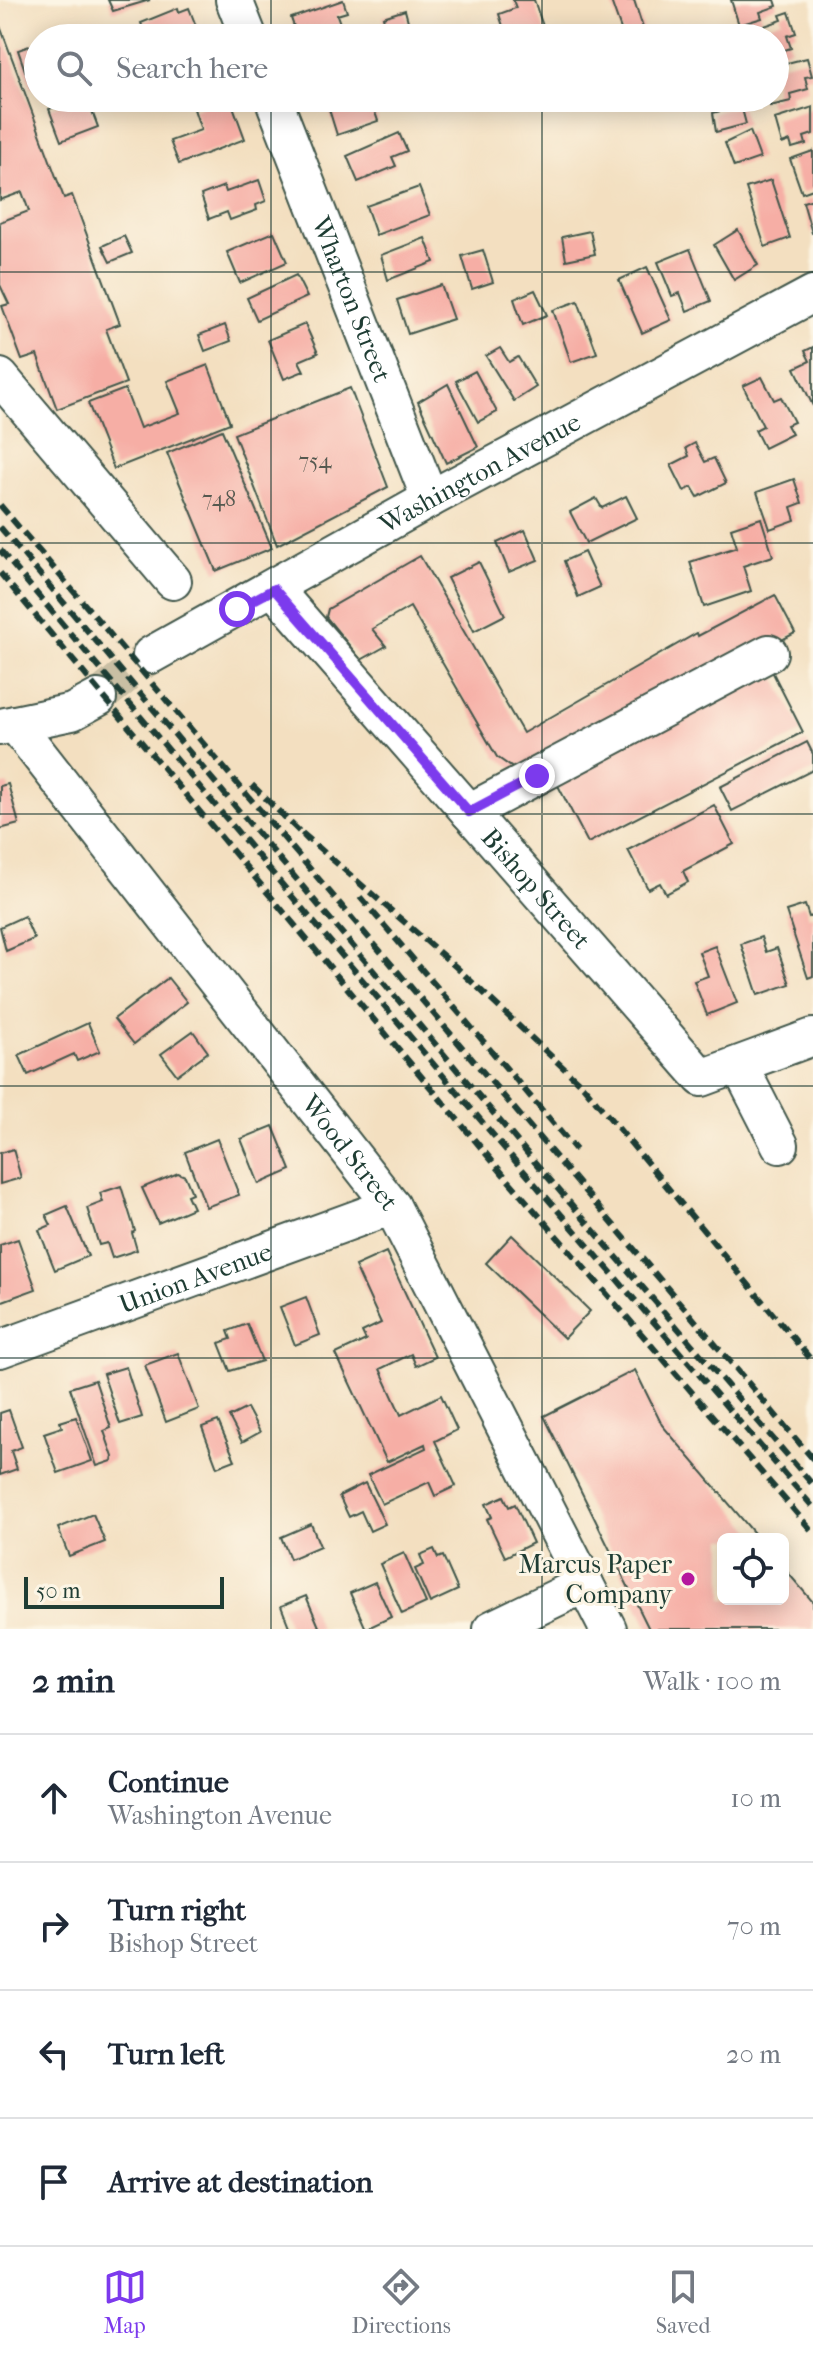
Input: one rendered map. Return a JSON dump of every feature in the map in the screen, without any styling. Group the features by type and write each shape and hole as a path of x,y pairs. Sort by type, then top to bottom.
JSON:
{"street":[{"path":"234,0 243,24"},
{"name":"Wharton Street","path":"278,112 430,499"},
{"name":"Washington Avenue","path":"151,655 274,589 430,499 813,294"},
{"path":"0,377 173,581"},
{"name":"Bishop Street","path":"274,589 702,1078 739,1065"},
{"path":"469,812 769,653"},
{"path":"7,726 72,712 98,698"},
{"name":"Wood Street","path":"7,726 392,1206 608,1629"},
{"path":"780,1145 739,1065 813,1037"},
{"name":"Union Avenue","path":"0,1349 392,1206"},
{"path":"492,1629 585,1584"}],"building":[{"path":"108,0 150,0 113,11"},
{"path":"343,0 347,12 337,15 340,24 293,24 291,18"},
{"path":"513,0 534,0 542,24 502,24 499,14 516,8"},
{"path":"634,0 642,24 619,24 611,1"},
{"path":"731,0 775,0 777,6 760,12 762,18 739,24"},
{"path":"178,8 179,12 189,8 195,24 141,24"},
{"path":"405,10 409,24 385,24 383,17"},
{"path":"789,12 796,33 789,35 789,24 770,24 782,20 780,15"},
{"path":"0,26 24,90 24,112 32,112 64,198 72,195 120,324 106,329 126,383 57,409 37,355 22,360 2,306 9,304 0,285 0,222 29,211 22,192 0,200"},
{"path":"24,48 24,68 18,50"},
{"path":"807,58 812,76 805,77 808,89 790,94 789,101 789,62"},
{"path":"813,107 813,134 804,137 806,144 792,148 790,141 782,144 775,119"},
{"path":"50,112 92,112 98,127 61,141"},
{"path":"195,112 235,112 245,139 179,164 170,141 201,130"},
{"path":"330,112 375,112 378,121 337,135"},
{"path":"743,112 746,124 716,132 713,113"},
{"path":"750,131 760,158 734,167 725,143"},
{"path":"399,133 407,151 392,157 396,166 358,182 347,156"},
{"path":"813,151 813,189 802,193 790,159"},
{"path":"259,180 266,201 256,205 257,210 230,220 227,212 209,219 201,195 224,186 226,192"},
{"path":"771,180 790,238 765,247 746,188"},
{"path":"419,187 430,215 376,235 366,206"},
{"path":"813,199 813,233 812,233 803,202"},
{"path":"738,230 758,265 734,280 714,245"},
{"path":"590,231 595,254 566,260 562,237"},
{"path":"274,232 287,262 240,283 227,252"},
{"path":"124,236 132,253 110,262 102,246"},
{"path":"425,238 434,262 388,280 381,255"},
{"path":"690,249 711,301 687,311 680,293 672,296 658,262"},
{"path":"483,250 493,282 472,289 462,256"},
{"path":"647,267 671,320 642,333 619,280"},
{"path":"296,275 307,297 257,320 247,298"},
{"path":"441,285 453,319 408,334 397,300"},
{"path":"535,290 547,315 523,325 514,299"},
{"path":"578,301 597,353 571,362 553,310"},
{"path":"305,324 318,353 299,361 304,371 284,379 268,340"},
{"path":"225,325 231,341 205,351 199,335"},
{"path":"813,347 813,406 795,368 810,361 805,351"},
{"path":"500,348 509,362 518,357 536,387 514,401 486,356"},
{"path":"208,365 230,423 114,469 88,403 125,389 140,428 180,413 167,381"},
{"path":"475,371 497,412 478,422 456,381"},
{"path":"762,377 774,400 781,397 794,422 787,425 792,434 764,448 755,430 763,426 743,386"},
{"path":"448,384 478,447 446,463 418,402"},
{"path":"350,388 388,487 277,545 234,434"},
{"path":"222,430 272,548 216,571 167,453"},
{"path":"695,443 705,462 714,458 726,483 698,497 692,487 684,491 671,465 689,456 686,448"},
{"path":"794,479 802,503 791,507 795,520 770,529 757,492"},
{"path":"626,496 637,518 586,543 570,512 596,498 602,508"},
{"path":"761,518 773,556 743,566 751,591 704,607 690,562 737,547 731,528"},
{"path":"525,530 538,560 509,572 497,543"},
{"path":"584,552 600,587 578,597 564,561"},
{"path":"420,556 523,733 697,633 698,636 775,595 795,633 524,776 497,757 410,607 372,629 386,646 361,660 326,617 328,609"},
{"path":"479,562 505,615 474,631 447,578"},
{"path":"770,667 803,732 588,843 554,778"},
{"path":"807,742 813,754 813,770 732,811 720,787"},
{"path":"8,784 19,824 0,829 0,786"},
{"path":"714,805 734,844 683,871 688,882 666,894 660,883 648,889 628,850"},
{"path":"805,905 809,917 813,916 813,976 808,978 786,911"},
{"path":"24,916 34,939 6,951 0,927"},
{"path":"761,937 766,952 777,948 790,984 758,995 741,944"},
{"path":"715,946 737,1003 707,1015 694,981 708,976 699,952"},
{"path":"168,978 187,1002 134,1044 114,1019"},
{"path":"88,1023 100,1051 77,1061 74,1054 28,1075 19,1055"},
{"path":"193,1031 208,1052 177,1075 161,1054"},
{"path":"273,1126 291,1170 259,1184 241,1139"},
{"path":"217,1139 239,1195 206,1207 185,1152"},
{"path":"13,1149 21,1178 0,1184 0,1153"},
{"path":"178,1173 185,1176 192,1193 187,1195 193,1208 158,1223 142,1188"},
{"path":"121,1186 135,1231 132,1233 137,1250 112,1258 107,1243 99,1245 87,1208 103,1202 100,1193"},
{"path":"67,1206 88,1256 55,1270 39,1230 51,1225 46,1215"},
{"path":"512,1235 590,1311 564,1338 486,1263"},
{"path":"18,1239 36,1289 0,1302 0,1245"},
{"path":"386,1252 435,1357 416,1366 411,1354 380,1369 401,1415 441,1395 457,1430 435,1441 456,1486 435,1496 429,1482 382,1504 368,1475 426,1448 425,1444 387,1462 336,1354 366,1340 362,1332 381,1323 355,1266"},
{"path":"306,1297 320,1335 295,1345 280,1307"},
{"path":"247,1324 262,1361 230,1371 219,1343 231,1339 228,1331"},
{"path":"178,1353 199,1409 166,1422 145,1365"},
{"path":"126,1367 142,1417 120,1424 103,1374"},
{"path":"635,1370 662,1425 754,1533 717,1533 717,1605 789,1605 789,1574 813,1602 813,1629 649,1629 544,1416"},
{"path":"95,1380 111,1428 104,1431 113,1457 112,1461 97,1466 70,1388"},
{"path":"247,1408 260,1432 242,1442 229,1417"},
{"path":"9,1410 22,1447 11,1451 17,1469 0,1475 0,1413"},
{"path":"76,1417 92,1461 58,1473 44,1433 62,1427 60,1422"},
{"path":"218,1421 235,1460 217,1467 202,1427"},
{"path":"365,1483 385,1524 370,1531 361,1511 349,1517 339,1496"},
{"path":"504,1496 509,1507 515,1504 533,1543 505,1557 487,1519 492,1517 486,1504"},
{"path":"93,1514 105,1542 69,1556 58,1528"},
{"path":"311,1524 320,1546 290,1559 281,1537"},
{"path":"434,1549 438,1558 443,1556 458,1590 430,1603 415,1569 424,1565 420,1555"},
{"path":"404,1553 426,1603 402,1614 380,1564"},
{"path":"375,1582 391,1617 366,1629 350,1593"},
{"path":"306,1596 320,1629 290,1629 281,1606"}],"tunnel":[{"path":"98,698 151,655"}],"railway":[{"path":"0,505 813,1459"},
{"path":"0,527 527,1153 813,1485"},
{"path":"0,550 516,1162 813,1507"},
{"path":"0,573 503,1174 813,1532"},
{"path":"252,785 309,841"},
{"path":"302,833 456,967 584,1087 813,1362"},
{"path":"360,897 576,1150"}],"place":[{"name":"Marcus Paper Company","path":"688,1579"}],"route":[{"path":"237,609 274,589 469,812 537,776"}]}
